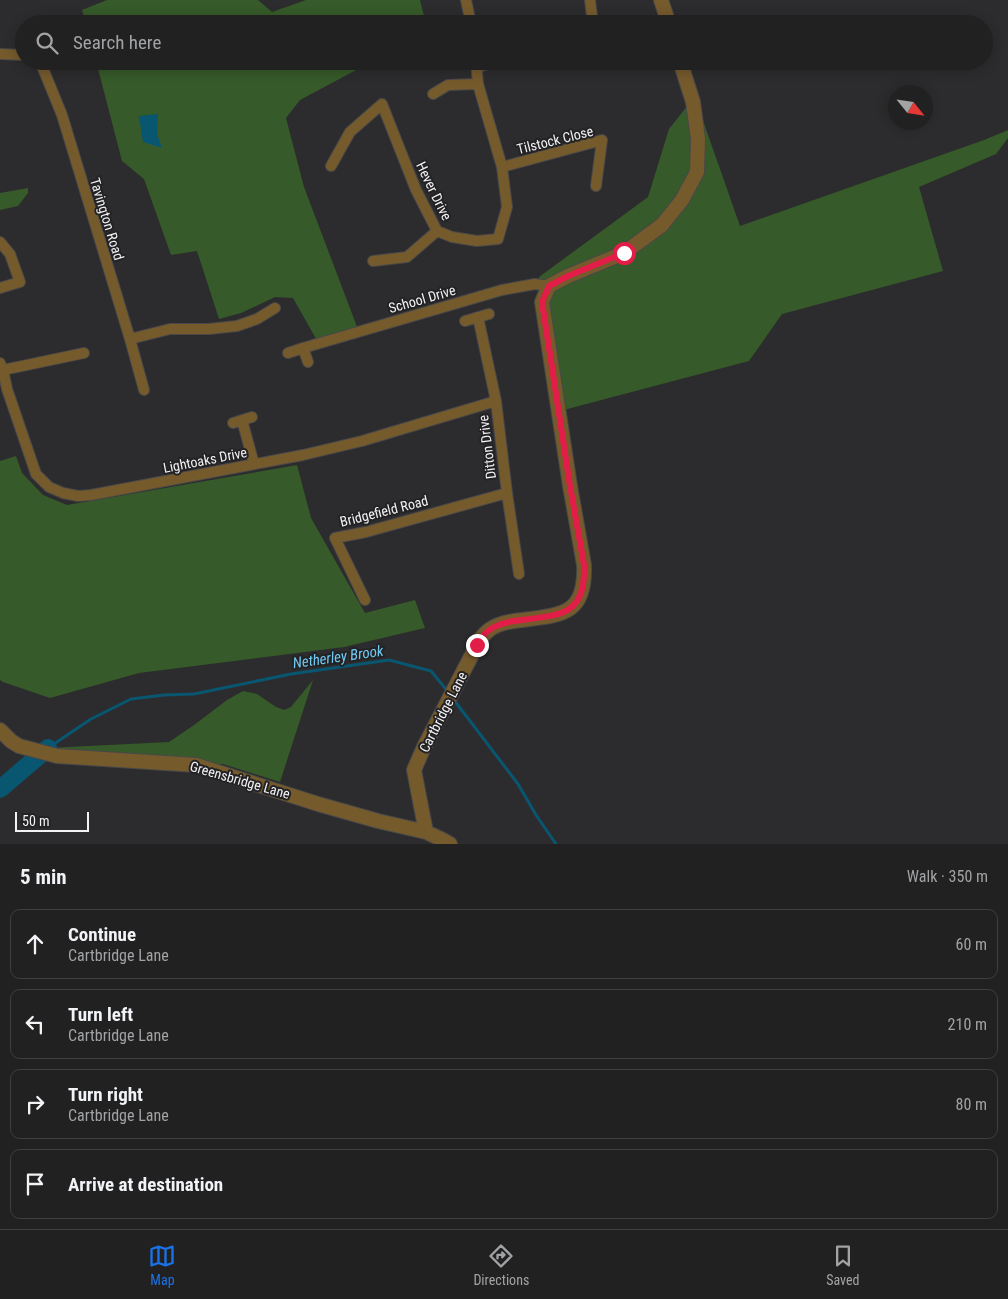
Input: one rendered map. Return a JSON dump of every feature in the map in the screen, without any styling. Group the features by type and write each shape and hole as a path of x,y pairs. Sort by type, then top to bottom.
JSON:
{"street":[{"path":"466,0 469,15"},
{"path":"590,0 591,15"},
{"path":"661,0 666,15"},
{"path":"0,54 15,55"},
{"name":"Tavington Road","path":"44,70 62,115 144,390"},
{"name":"Hever Drive","path":"331,166 350,132 382,104 416,190 437,231 452,237 476,241 498,239 507,207 502,167 478,84 477,70"},
{"path":"549,286 568,276 624,253 662,225 682,200 697,172 698,138 692,102 683,70"},
{"path":"433,94 448,85 478,84"},
{"name":"Tilstock Close","path":"502,167 602,140 596,186"},
{"path":"373,261 407,257 437,231"},
{"path":"0,242 10,254 20,282 0,288"},
{"name":"School Drive","path":"288,353 502,290 535,284 549,286"},
{"name":"Cartbridge Lane","path":"426,832 414,770 482,636 500,624 554,615 570,609 578,600 585,578 542,302 549,286"},
{"path":"130,340 170,328 209,329 238,326 258,319 275,308"},
{"path":"465,321 489,314"},
{"name":"Ditton Drive","path":"478,317 496,401 519,574"},
{"path":"303,348 308,362"},
{"path":"1,366 84,353"},
{"name":"Lightoaks Drive","path":"1,366 4,390 36,474 49,487 63,493 78,496 294,457 362,441 496,401"},
{"path":"242,420 254,464"},
{"name":"Bridgefield Road","path":"365,600 335,538 366,532 507,493"},
{"name":"Greensbridge Lane","path":"0,730 11,742 19,746 57,756 196,764 318,804 426,832 450,844"}],"green space":[{"path":"107,0 258,0 272,12 306,0 420,0 424,15 83,15 82,10"},
{"path":"98,70 356,70 300,100 286,118 304,187 359,332 319,344 293,298 275,297 241,313 219,319 197,251 171,255 144,179 122,161"},
{"path":"688,105 700,112 740,226 1008,130 1008,138 996,154 919,187 943,271 782,314 749,361 556,412 539,277 648,197 669,129"},
{"path":"28,188 28,193 18,206 0,210 0,193"},
{"path":"16,456 22,473 43,495 67,505 297,465 311,518 365,613 415,600 425,628 344,647 139,673 50,698 3,682 0,680 0,461"},
{"path":"313,680 280,782 223,764 196,765 87,758 48,748 169,742 227,700 243,691 257,694 284,710 291,707"}],"water":[{"path":"158,114 157,134 162,148 143,142 139,116"}],"waterway":[{"name":"Netherley Brook","path":"48,748 91,719 131,699 194,694 291,674 389,660 431,671 449,693"},
{"name":"Netherley Brook","path":"454,700 518,784 556,844"},
{"path":"0,789 48,748"}],"route":[{"path":"477,645 482,636 500,624 562,613 570,609 581,594 585,578 584,565 542,302 549,286 568,276 624,253"}]}
